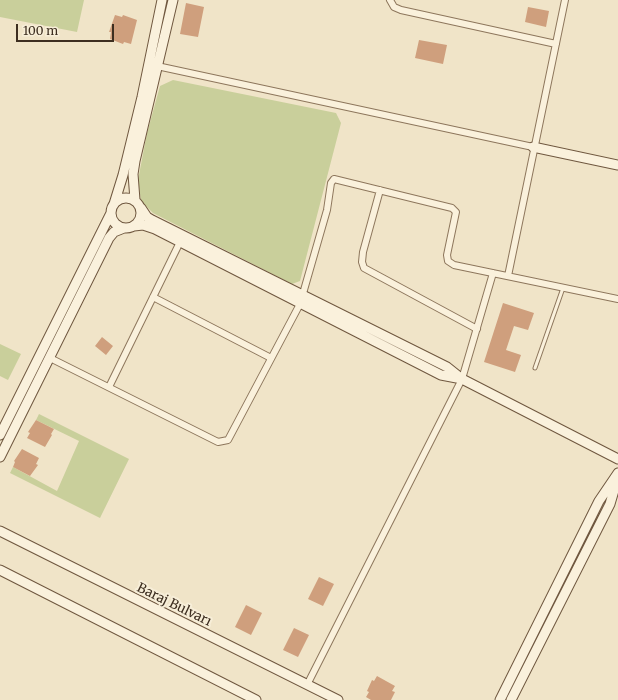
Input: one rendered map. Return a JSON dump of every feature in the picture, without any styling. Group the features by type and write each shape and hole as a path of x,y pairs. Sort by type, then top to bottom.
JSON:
{"street":[{"path":"0,435 111,214 124,175 162,0"},
{"path":"134,226 141,218 133,174 134,161 173,0"},
{"path":"390,0 394,7 400,10 556,44"},
{"path":"508,276 565,0"},
{"path":"158,66 618,166"},
{"path":"50,358 218,442 228,440 300,304 327,210 331,184 334,179 452,208 456,212 449,238 447,255 448,261 454,265 564,286 618,299"},
{"path":"380,190 363,252 362,262 364,268 477,329"},
{"path":"114,204 117,200 126,197 138,204 147,217 152,220 304,294 447,367 462,379 618,459"},
{"path":"111,214 115,223 124,228"},
{"path":"0,457 109,238 114,232 134,226 143,225 180,242 441,375 462,379"},
{"path":"109,387 180,242"},
{"path":"307,685 462,379 493,273"},
{"path":"153,297 271,358"},
{"path":"500,700 599,501 618,474"},
{"path":"511,700 610,504 618,474"},
{"name":"Baraj Bulvarı","path":"0,531 338,700"},
{"path":"0,570 256,700"}],"lane":[{"path":"535,368 564,286"}],"green space":[{"path":"0,0 84,0 77,32 0,17"},
{"path":"173,80 336,113 341,123 300,281 292,284 153,213 141,201 138,180 147,133 160,86"},
{"path":"0,344 21,354 8,380 0,376"},
{"path":"39,414 129,459 100,518 10,473 13,467 57,491 79,441 36,420"}],"building":[{"path":"186,3 204,7 198,37 180,34"},
{"path":"528,7 549,11 546,27 525,22"},
{"path":"115,15 122,17 123,15 137,20 131,44 124,42 123,44 110,39 111,32 109,32"},
{"path":"419,40 447,45 443,64 415,58"},
{"path":"503,303 534,313 528,330 514,326 506,350 521,355 515,372 484,362"},
{"path":"102,337 113,346 106,355 95,346"},
{"path":"36,420 54,429 45,447 27,438 30,433 28,432"},
{"path":"22,449 39,458 36,464 38,465 30,476 13,467 14,461"},
{"path":"319,577 334,584 323,606 308,599"},
{"path":"246,605 262,613 251,635 235,627"},
{"path":"294,628 309,635 298,657 283,650"},
{"path":"377,676 395,686 392,691 395,692 391,700 371,700 366,697 372,680 374,681"}]}
